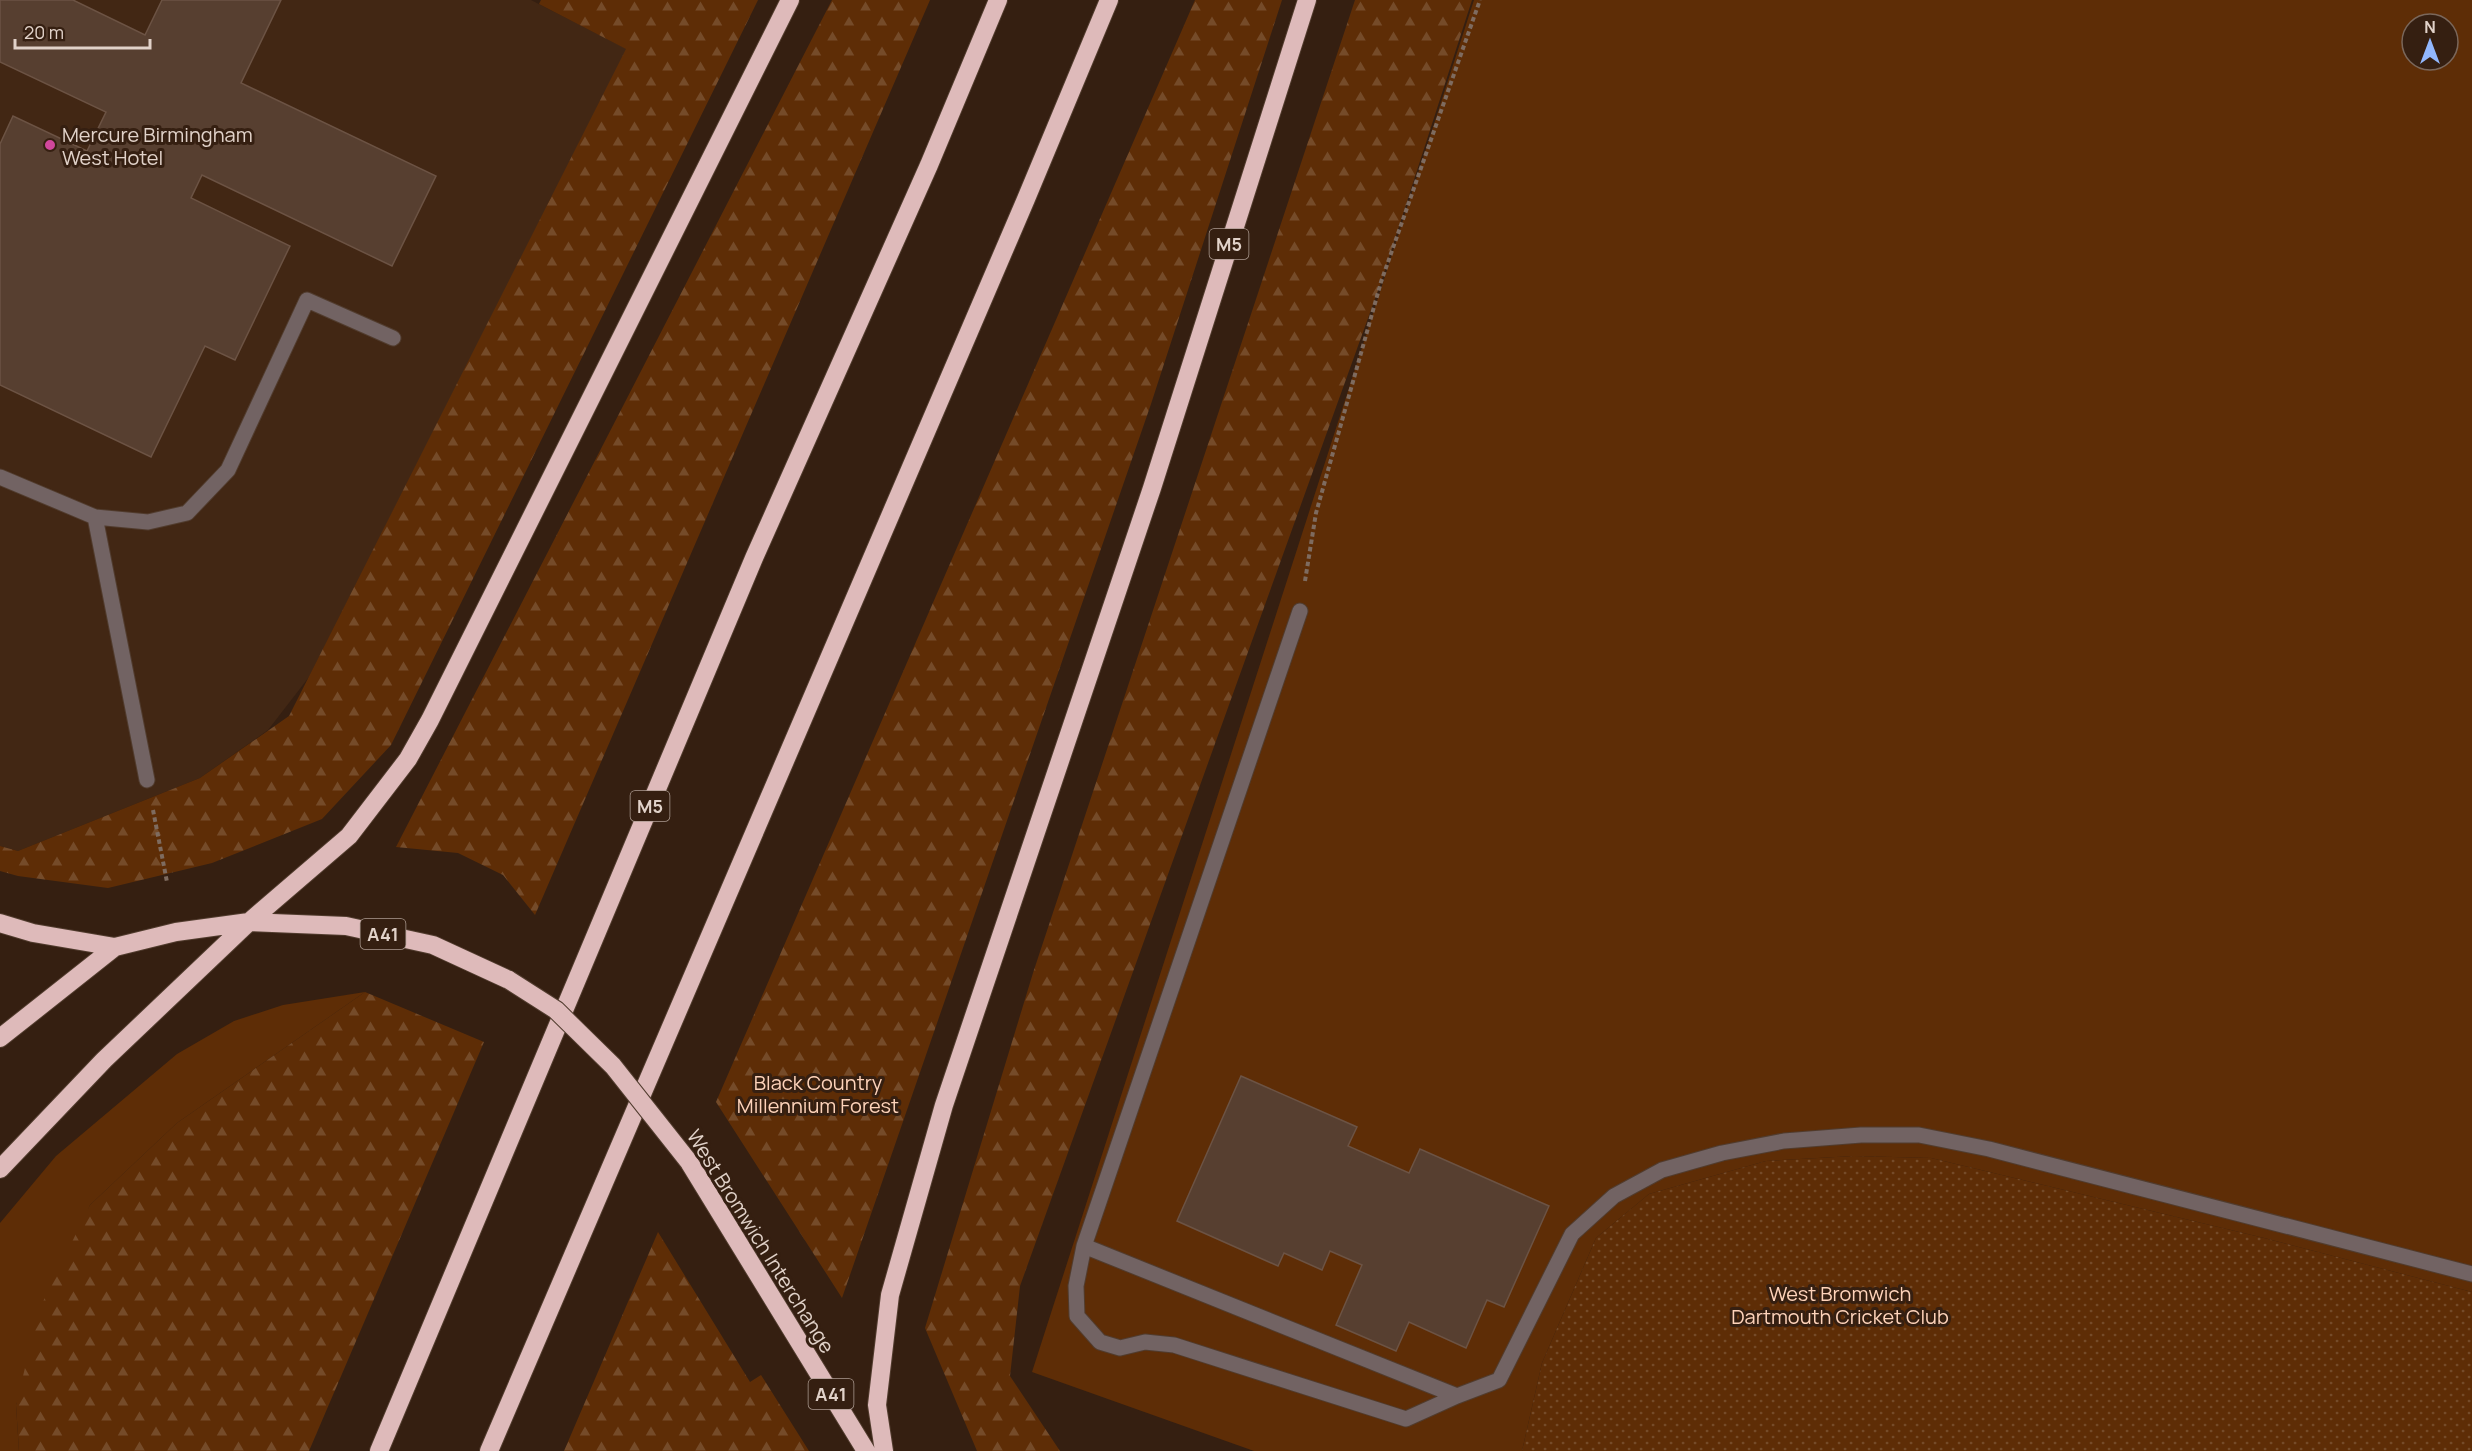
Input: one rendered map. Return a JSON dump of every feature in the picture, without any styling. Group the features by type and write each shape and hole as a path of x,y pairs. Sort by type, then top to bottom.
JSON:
{"highway":[{"path":"0,1169 104,1060 249,922 349,836 408,759 436,709 790,0"},
{"name":"M5","path":"379,1451 754,558 929,165 998,0"},
{"path":"489,1451 1022,210 1109,0"},
{"name":"M5","path":"884,1451 877,1405 890,1295 944,1105 1152,488 1307,0"},
{"name":"A41","path":"0,922 33,933 115,947"},
{"name":"West Bromwich Interchange","path":"0,1038 115,947 176,932 249,922 346,926 434,945 509,980 556,1010 613,1066 689,1162 866,1451"}],"street":[{"path":"0,477 95,517 148,522 187,513 228,470 308,300 393,338"},
{"path":"95,517 147,780"},
{"path":"1300,611 1084,1246 1076,1286 1077,1316 1100,1342 1120,1348 1145,1342 1174,1345 1406,1419 1498,1380 1572,1234 1614,1196 1662,1170 1722,1153 1784,1141 1861,1135 1919,1135 1989,1149 2472,1274"},
{"path":"1084,1246 1457,1396"}],"path":[{"path":"1300,611 1316,513 1381,282 1480,0"},
{"path":"147,780 167,882"}],"shaded area":[{"path":"0,0 531,0 627,49 309,677 268,730 200,778 18,851 0,846"}],"green space":[{"path":"541,0 758,0 391,745 322,819 212,863 108,888 18,876 0,871 0,846 18,851 200,778 289,716 626,49 539,4"},
{"path":"832,0 930,0 535,915 503,875 458,853 396,847"},
{"name":"Black Country Millennium Forest","path":"1195,0 1282,0 1151,404 842,1298 716,1102"},
{"path":"1355,0 1472,0 1381,282 1020,1286 1010,1376 1060,1451 977,1451 925,1328 1033,973"},
{"path":"1474,0 2472,0 2472,1292 2264,1238 1931,1158 1854,1156 1766,1161 1649,1194 1596,1238 1542,1363 1522,1451 1254,1451 1032,1372"},
{"path":"365,992 177,1123 90,1205 16,1405 19,1451 0,1451 0,1223 56,1156 177,1054 234,1021 283,1005"},
{"path":"365,992 484,1042 309,1451 19,1451 16,1405 39,1310 90,1205 177,1123"},
{"name":"West Bromwich Dartmouth Cricket Club","path":"1854,1156 1931,1158 2264,1238 2472,1292 2472,1451 1522,1451 1542,1363 1596,1238 1649,1194 1766,1161"},
{"path":"658,1232 750,1382 761,1375 809,1451 564,1451"}],"building":[{"path":"0,0 73,0 145,35 162,0 281,0 241,83 436,176 392,266 202,175 191,198 290,246 235,360 205,346 151,457 0,385 0,144 13,116 87,151 106,112 0,62"},
{"path":"1241,1076 1357,1127 1348,1146 1409,1173 1420,1149 1549,1206 1504,1307 1487,1300 1466,1348 1409,1322 1396,1351 1336,1325 1362,1265 1330,1251 1322,1270 1284,1253 1278,1266 1177,1221"}],"place":[{"name":"Mercure Birmingham West Hotel","path":"50,145"}]}
